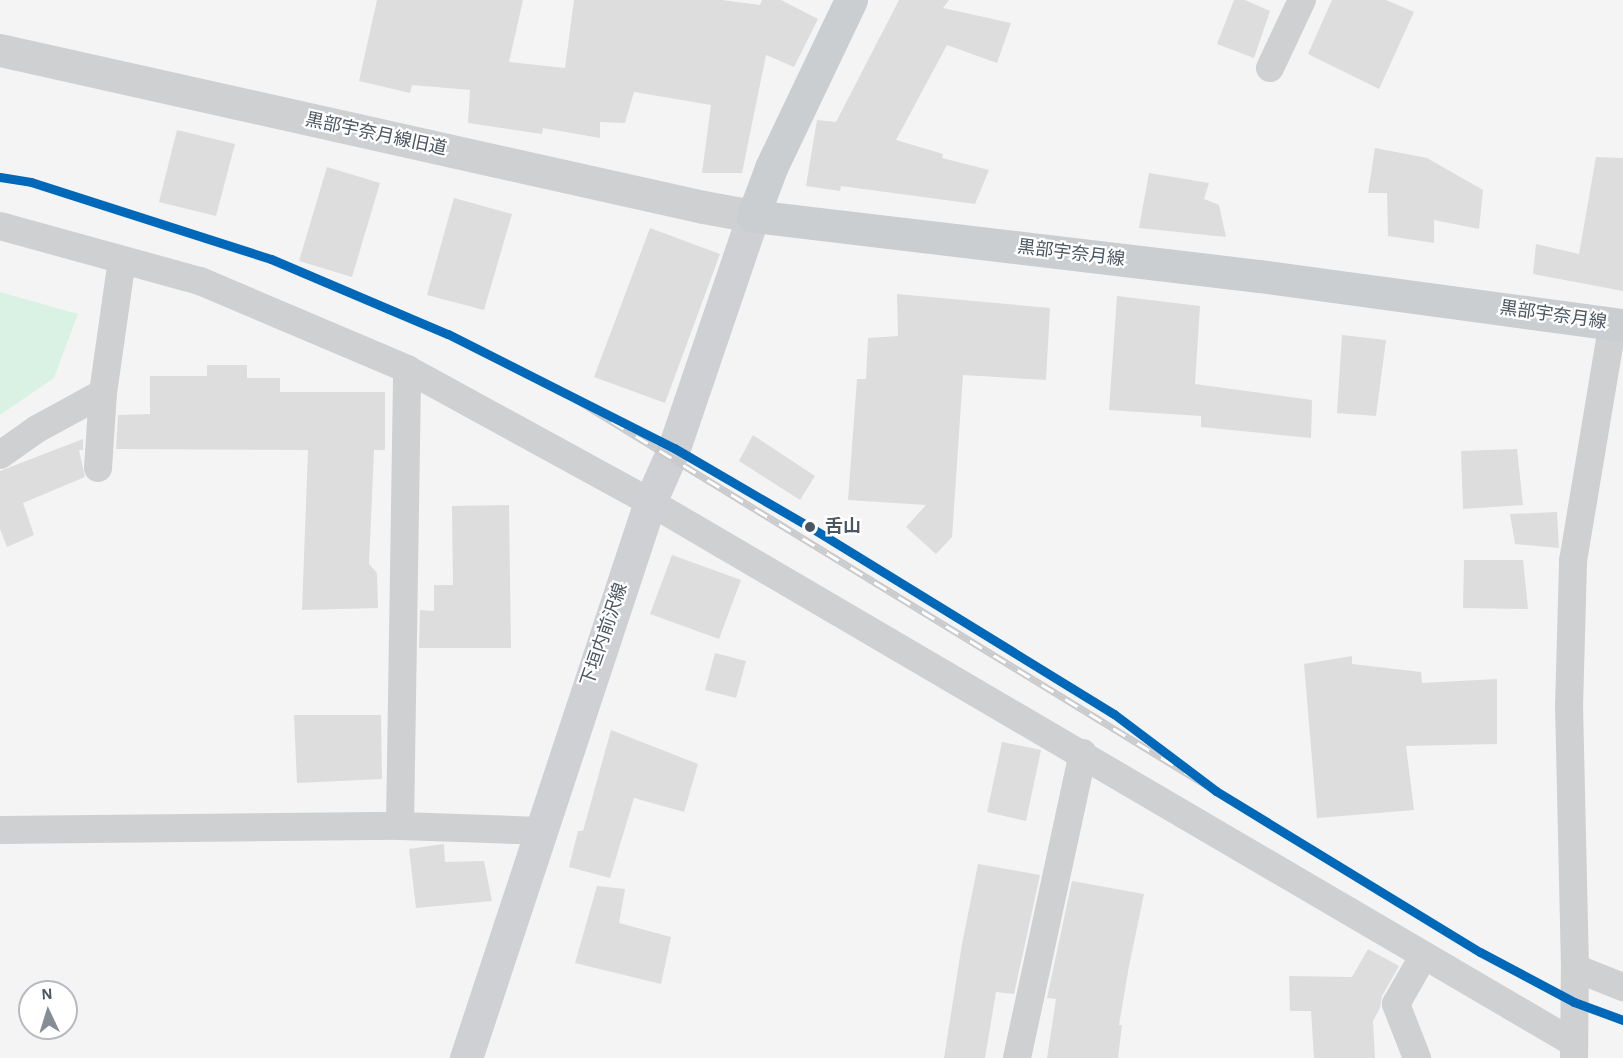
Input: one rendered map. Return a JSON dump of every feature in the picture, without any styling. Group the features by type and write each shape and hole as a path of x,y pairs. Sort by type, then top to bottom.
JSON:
{"main road":[{"path":"753,216 771,168 851,0"},
{"name":"黒部宇奈月線","path":"753,216 1258,276 1618,324"},
{"name":"下垣内前沢線","path":"466,1058 650,502 674,448 753,216"}],"street":[{"path":"1270,68 1302,0"},
{"name":"黒部宇奈月線旧道","path":"0,50 703,207 753,216"},
{"path":"0,226 200,281 407,369 650,502 1083,753 1424,955 1574,1050"},
{"path":"98,468 104,393 122,260"},
{"path":"1574,1050 1575,968 1569,706 1573,561 1618,324"},
{"path":"400,826 407,369"},
{"path":"0,455 37,429 104,393"},
{"path":"1017,1058 1083,753"},
{"path":"0,830 400,826 540,831"},
{"path":"1417,1058 1396,1004 1424,955"},
{"path":"1575,968 1623,987"}],"green space":[{"path":"0,292 78,314 54,378 0,415"}],"building":[{"path":"377,0 523,0 509,62 565,68 574,0 722,0 760,5 762,0 781,0 818,19 794,67 766,55 742,173 702,173 711,105 634,92 625,123 600,122 600,138 543,128 542,134 468,123 470,90 412,85 410,93 359,81"},
{"path":"899,0 949,0 943,8 1011,23 997,63 947,45 896,140 943,154 942,158 989,170 975,204 841,186 840,191 806,186 817,120 836,122"},
{"path":"1234,0 1245,0 1270,11 1254,58 1217,44"},
{"path":"1332,0 1386,0 1414,12 1379,89 1308,54"},
{"path":"177,130 235,144 216,216 159,202"},
{"path":"1375,148 1427,158 1483,190 1479,229 1434,220 1434,243 1388,236 1387,193 1368,193"},
{"path":"1596,157 1623,158 1623,291 1533,274 1536,244 1579,254"},
{"path":"327,167 380,183 352,277 299,261"},
{"path":"1149,173 1209,183 1204,199 1219,205 1226,237 1139,228"},
{"path":"454,198 512,214 484,310 427,295"},
{"path":"650,228 720,254 665,403 594,377"},
{"path":"897,294 1050,308 1046,380 963,375 952,537 936,554 906,527 926,505 848,500 857,379 866,379 868,338 898,336"},
{"path":"1117,296 1200,306 1195,384 1312,400 1311,438 1201,427 1201,416 1109,410"},
{"path":"1342,335 1386,340 1376,416 1337,413"},
{"path":"207,365 247,365 247,378 280,378 280,392 385,392 385,450 374,450 369,564 377,573 378,608 302,610 308,450 116,449 118,415 150,414 150,376 207,376"},
{"path":"753,435 815,476 800,500 739,461"},
{"path":"83,439 83,450 79,450 85,477 23,503 34,535 7,547 0,529 0,471"},
{"path":"1517,449 1523,505 1463,509 1461,451"},
{"path":"509,505 511,648 419,648 420,610 434,611 434,585 453,585 452,506"},
{"path":"1557,512 1559,548 1515,544 1510,514"},
{"path":"672,555 741,580 719,639 650,614"},
{"path":"1464,560 1523,560 1528,609 1463,608"},
{"path":"715,653 746,661 736,698 705,690"},
{"path":"1352,656 1352,664 1421,672 1422,683 1497,679 1497,744 1406,746 1414,810 1317,818 1304,664"},
{"path":"294,715 381,715 382,779 297,783"},
{"path":"611,730 698,764 684,812 634,798 610,878 569,867 578,831 583,831"},
{"path":"1002,742 1041,750 1026,821 987,812"},
{"path":"444,844 445,862 484,861 492,901 416,908 409,849"},
{"path":"978,864 1040,875 1014,994 996,992 985,1058 944,1058 962,944"},
{"path":"1072,881 1144,894 1119,1025 1122,1025 1118,1058 1047,1058 1056,999 1047,998"},
{"path":"597,886 625,889 619,923 671,937 661,984 575,963"},
{"path":"1368,949 1399,966 1382,996 1380,1008 1373,1021 1375,1058 1314,1058 1311,1011 1290,1011 1289,976 1352,977"}],"railway":[{"path":"564,392 1216,791"}],"transit line":[{"path":"0,177 31,182 271,259 448,334 674,448 810,527 1114,714 1216,791 1480,952 1574,1002 1623,1020"}],"place":[{"name":"舌山","path":"810,527"}]}
